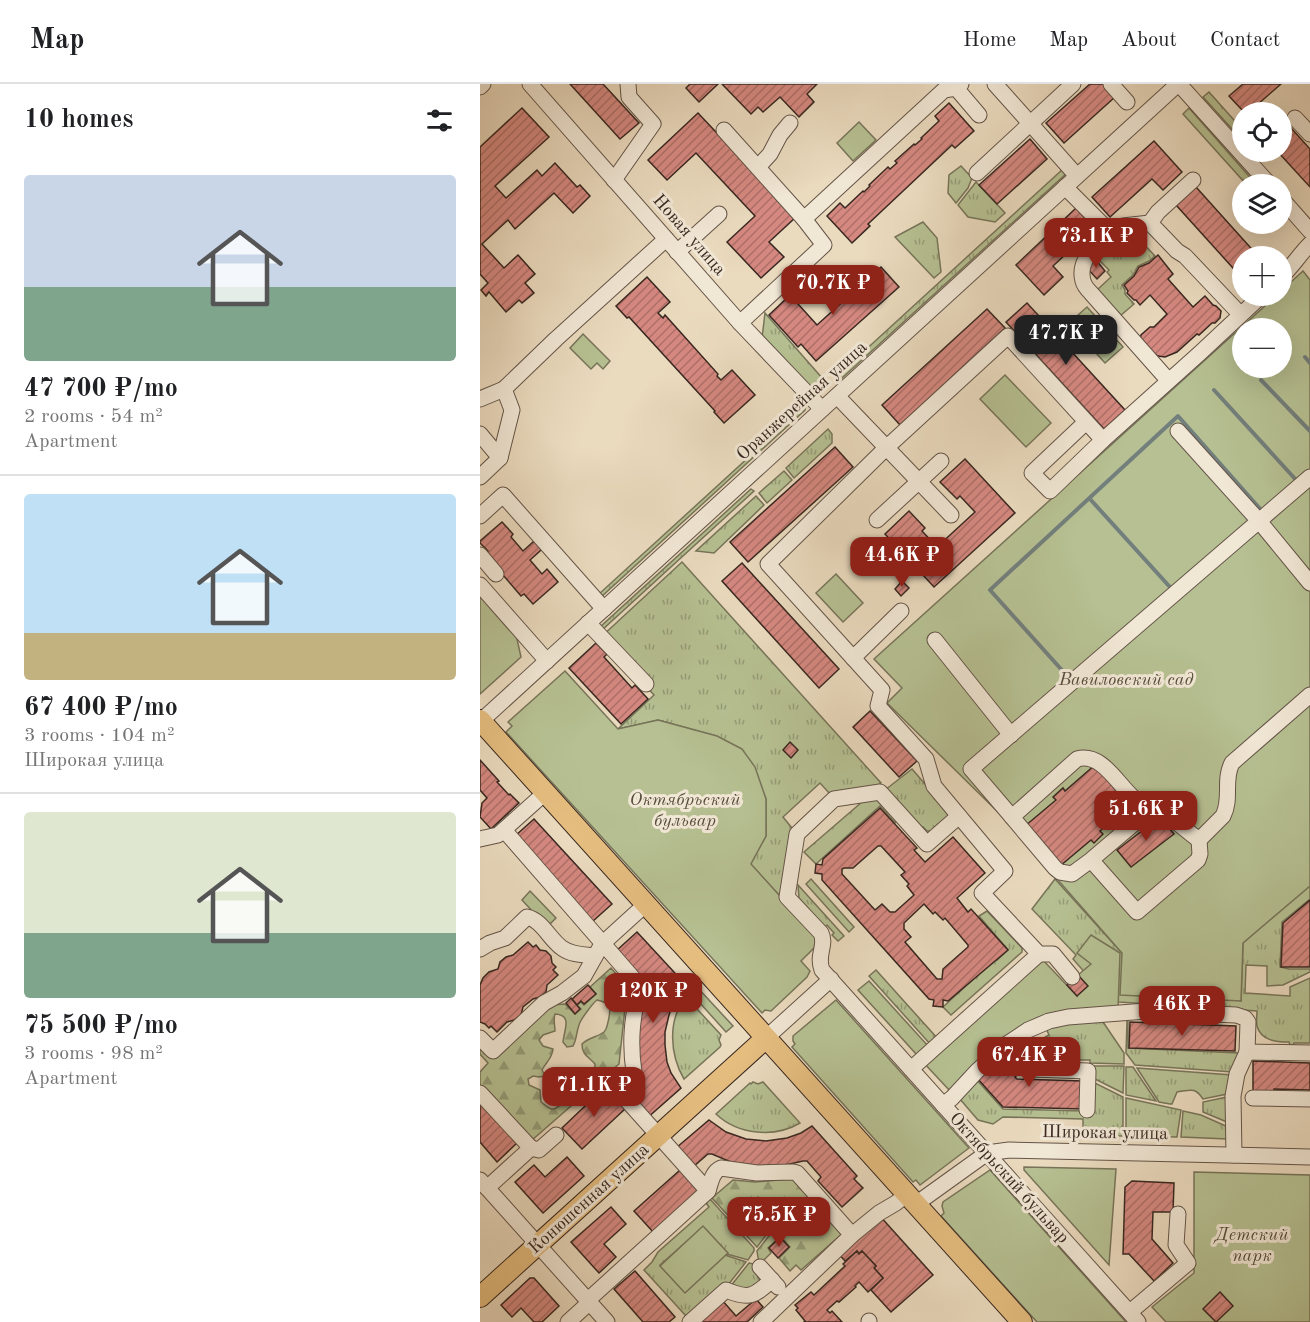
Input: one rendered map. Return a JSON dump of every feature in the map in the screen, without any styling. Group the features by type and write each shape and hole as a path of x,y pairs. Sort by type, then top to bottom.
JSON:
{"main road":[{"path":"480,721 912,1199 1016,1320"},
{"name":"Конюшенная улица","path":"480,1298 766,1038"}],"street":[{"name":"Новая улица","path":"530,84 740,323 822,409"},
{"path":"614,180 653,124 629,97 628,84"},
{"path":"995,84 1077,176"},
{"path":"977,173 1073,84"},
{"path":"1110,84 1127,102"},
{"path":"1178,84 1260,174"},
{"name":"Оранжерейная улица","path":"480,721 1178,84"},
{"path":"804,219 950,87 979,115"},
{"path":"1295,118 1310,134"},
{"path":"758,167 770,154 780,135 790,123"},
{"path":"724,130 804,219 824,245 740,323"},
{"path":"1168,380 1091,293 1083,282 1082,265 1088,255 1111,233 1124,226 1150,222 1193,180"},
{"path":"1065,187 1111,233"},
{"path":"1292,211 1310,231"},
{"path":"677,252 719,214"},
{"path":"1150,222 1240,314"},
{"path":"480,399 504,389 666,239"},
{"path":"1292,265 1310,244"},
{"path":"1086,422 1032,473 1050,491 1249,306"},
{"path":"1039,954 982,893 1005,871 934,786 926,759 878,706 882,690 768,564 886,448 1008,336 1103,440"},
{"path":"480,477 500,458 512,410 504,389"},
{"path":"837,396 951,515"},
{"path":"1178,431 1259,521 1310,583"},
{"path":"480,434 500,458"},
{"path":"878,520 941,461"},
{"path":"1151,809 1072,874 1060,872 971,769 1310,477"},
{"path":"480,516 503,495 604,609"},
{"path":"480,555 496,574"},
{"path":"480,585 547,661"},
{"path":"854,658 902,611"},
{"path":"588,623 646,684"},
{"path":"935,640 1011,735"},
{"path":"1091,860 1137,912 1198,860 1199,840 1223,816 1225,811 1228,800 1227,774 1232,763 1310,695"},
{"path":"1012,817 1077,759 1083,758 1104,766 1136,800 1165,815 1199,840"},
{"path":"480,839 498,835 546,792"},
{"name":"Октябрьский бульвар","path":"960,816 927,844 880,792 834,799 797,834 787,897 821,933 823,939 819,958 822,970 1134,1317"},
{"path":"504,830 588,925 598,950 639,985 631,1033 634,1072 616,1089 708,1191"},
{"path":"480,1038 493,1051 544,1004 584,975 598,950 646,904"},
{"path":"480,949 505,938 527,917 534,920 561,948 567,951 598,950"},
{"path":"911,1069 1039,954 1053,954 1072,977"},
{"name":"Конюшенная улица","path":"766,1038 831,979"},
{"path":"943,1105 1007,1044 1028,1030 1049,1021 1068,1017 1155,1012 1241,1016 1248,1022 1247,1052 1237,1074 1233,1096 1234,1155"},
{"path":"1007,1044 1030,1069 1088,1071 1087,1110"},
{"path":"1247,1052 1310,1053"},
{"path":"480,1093 531,1148 539,1150 556,1135"},
{"path":"1253,1098 1310,1099"},
{"path":"531,1148 483,1184 607,1322"},
{"name":"Широкая улица","path":"987,1153 1009,1150 1310,1157"},
{"path":"761,1322 852,1235 879,1213 896,1203 912,1199 987,1153"},
{"path":"568,1322 708,1191 713,1175 721,1168 757,1173 797,1173 852,1235"},
{"path":"1134,1317 1188,1263 1176,1245 1178,1214"},
{"path":"760,1267 787,1297"},
{"path":"690,1322 726,1290 735,1294 756,1294 772,1280"}],"green space":[{"path":"1209,92 1232,118 1232,129 1203,97"},
{"path":"1189,108 1232,157 1232,162 1237,162 1247,174 1237,174 1183,114"},
{"path":"859,122 876,140 853,161 837,143"},
{"path":"961,166 972,178 968,188 956,203 948,193 949,175"},
{"path":"1063,169 1067,173 840,380 837,376"},
{"path":"976,182 1005,213 995,222 968,217 958,205"},
{"path":"923,222 937,238 941,272 934,278 895,237"},
{"path":"1127,234 1135,235 1155,256 1138,266 1133,275 1122,285 1125,294 1134,304 1120,316 1097,290 1111,277 1107,272 1109,270 1097,258"},
{"name":"Вавиловский сад","path":"1303,271 1310,280 1310,886 1243,943 1241,1001 1120,995 1122,953 1001,815 887,703 902,688 874,659 1232,336 1232,378 1292,378 1292,318 1252,318 1265,306 1292,306 1292,281"},
{"path":"1087,307 1123,347 1105,363 1069,323"},
{"path":"765,313 823,379 812,390 762,338"},
{"path":"583,334 610,361 603,369 597,363 591,369 570,348"},
{"path":"1005,375 1051,423 1026,447 980,399"},
{"path":"806,405 805,410 601,597 599,594"},
{"path":"828,429 832,434 832,443 794,478 786,468"},
{"path":"784,471 792,480 767,503 759,493"},
{"path":"751,489 754,491 602,630 599,628"},
{"path":"756,496 764,505 714,553 696,551"},
{"path":"682,562 881,783 873,789 831,795 820,783 783,817 792,828 781,897 750,864 766,836 766,799 742,749 716,736 658,720 618,729 654,695 600,638"},
{"path":"836,574 863,603 843,622 816,593"},
{"path":"480,593 512,630 517,639 521,657 480,694"},
{"name":"Октябрьский бульвар","path":"565,671 618,729 658,720 717,736 742,749 755,767 766,799 766,836 751,864 815,935 817,945 801,961 810,971 807,977 771,1011 765,1010 762,1013 506,732 512,726 508,722"},
{"path":"912,769 951,814 932,831 927,831 923,827 919,830 885,790"},
{"path":"870,795 877,797 900,818 895,823 880,806 816,864 804,852"},
{"path":"811,879 854,927 849,932 806,884"},
{"path":"1055,879 1122,953 1241,1001 1243,943 1310,884 1310,899 1282,922 1280,967 1310,969 1310,972 1283,985 1267,986 1267,966 1246,965 1245,993 1290,996 1290,987 1310,978 1310,1043 1294,1043 1293,1046 1289,1042 1266,1038 1257,1026 1257,1011 1119,1002 1094,983 1073,959 1076,955 1032,909"},
{"path":"798,885 844,936 838,941 827,925 825,927 799,898"},
{"path":"530,891 556,918 547,927 522,900"},
{"path":"987,911 1022,948 1022,952 951,1015 943,1007 995,959 997,960 1008,950 979,916"},
{"path":"1091,935 1120,953 1118,1009 1048,1017 951,1092 922,1061 1042,959 1077,996 1078,975 1091,964 1077,953"},
{"path":"611,968 630,990 625,1008 619,1064 531,1141 480,1085 480,1072 488,1063 480,1054 480,1046 490,1057 549,1005 565,1004 575,1014 581,1009 577,1005 581,1002 584,1005 596,994 590,987","holes":["597,1000 608,1005 610,1011 604,1032 582,1044 584,1053 595,1064 592,1078 583,1088 569,1093 557,1107 549,1108 541,1102 540,1090 529,1085 528,1079 533,1076 545,1076 542,1070 553,1049 543,1046 539,1040 543,1035 555,1031 555,1014 561,1015 566,1020 563,1042 567,1047 573,1046 582,1019"]},
{"path":"876,970 938,1039 931,1045 869,976"},
{"path":"869,981 929,1047 917,1055 858,990"},
{"path":"697,987 733,1026 726,1032 691,993"},
{"path":"686,997 721,1035 719,1040 721,1045 684,1079 673,1049 673,1027 680,1006"},
{"path":"836,1000 969,1148 920,1185 916,1180 913,1182 792,1047 795,1044 793,1036"},
{"path":"1101,1019 1124,1053 1124,1064 1090,1063 1090,1060 1031,1060 1025,1053 1032,1045 1049,1035 1045,1026"},
{"path":"1127,1021 1128,1048 1239,1053 1233,1072 1135,1065 1126,1053"},
{"path":"1092,1066 1124,1066 1123,1093 1091,1077"},
{"path":"1126,1067 1133,1067 1156,1101 1126,1095"},
{"path":"1137,1068 1232,1075 1227,1094 1203,1099 1192,1090 1177,1092 1170,1104 1159,1102"},
{"path":"976,1079 1003,1109 1083,1111 1091,1081 1123,1097 1123,1136 1083,1135 1083,1119 1003,1117 993,1124 978,1120 959,1098"},
{"path":"753,1082 758,1084 763,1082 800,1123 779,1131 757,1132 735,1126 716,1114"},
{"path":"1227,1097 1227,1122 1203,1112 1203,1102"},
{"path":"1126,1098 1181,1110 1177,1137 1126,1136"},
{"path":"1183,1111 1201,1115 1228,1127 1227,1139 1181,1137"},
{"path":"1024,1167 1116,1169 1109,1265 1024,1170"},
{"path":"990,1170 1126,1322 1037,1322 941,1216 944,1213 943,1202"},
{"name":"Детский парк","path":"1194,1172 1310,1175 1310,1322 1166,1322 1152,1307 1194,1273"},
{"path":"733,1180 755,1182 795,1180 843,1233 801,1270 796,1265 790,1271 779,1258 790,1247 782,1238 791,1231 790,1224 785,1221 773,1226 757,1247 712,1198"},
{"path":"758,1197 777,1217 765,1229 746,1209"},
{"path":"710,1199 754,1248 754,1251 748,1260 727,1254 703,1227 660,1265 685,1292 725,1255 746,1262 728,1285 686,1316 644,1270 658,1252 709,1207 706,1203"},
{"path":"703,1226 728,1253 685,1293 660,1266"},
{"path":"790,1228 789,1233 780,1237 768,1248 771,1253 760,1264 757,1251 772,1232"},
{"path":"749,1263 757,1265 755,1272 760,1283 752,1290 730,1287"}],"building":[{"path":"570,84 603,84 639,123 620,139"},
{"path":"690,84 718,84 699,102 686,88"},
{"path":"722,84 817,84 807,94 814,102 799,117 780,97 763,112 758,107 751,114"},
{"path":"1090,84 1103,84 1115,97 1064,143 1046,123"},
{"path":"1243,84 1281,84 1260,102 1235,102 1229,96"},
{"path":"949,103 974,131 955,148 952,145 868,224 870,226 852,243 827,216 840,203 845,208 888,167 890,169 897,163 895,161 922,139 939,121 935,116"},
{"path":"522,108 549,137 495,186 506,198 537,170 542,176 555,163 577,187 580,185 590,196 573,213 554,193 515,229 508,220 482,244 504,268 518,255 535,274 525,283 534,293 522,303 519,300 506,312 489,292 486,296 481,290 488,283 480,274 480,147"},
{"path":"698,113 796,217 769,242 784,257 761,278 727,242 755,216 696,153 667,180 648,160"},
{"path":"1292,129 1310,149 1310,187 1287,162 1292,162"},
{"path":"1030,139 1047,159 997,204 979,185"},
{"path":"1154,141 1182,172 1163,190 1152,179 1110,217 1092,197"},
{"path":"1196,187 1232,227 1232,234 1238,234 1249,246 1232,246 1232,267 1176,205"},
{"path":"1076,208 1094,228 1053,266 1063,277 1044,295 1016,265"},
{"path":"1158,255 1173,274 1168,279 1193,307 1205,296 1221,311 1220,318 1215,323 1199,335 1197,334 1177,352 1165,357 1158,356 1140,340 1141,335 1150,327 1154,327 1167,314 1150,295 1140,305 1127,293 1124,285 1134,276 1139,267 1149,263"},
{"path":"1096,260 1105,271 1097,279 1087,268"},
{"path":"881,267 899,287 816,361 801,344 798,347 769,315 790,295 817,325"},
{"path":"647,277 670,302 658,313 663,318 665,315 721,380 732,370 755,395 724,423 629,317 627,318 616,306"},
{"path":"1027,303 1125,410 1104,429 1006,322"},
{"path":"987,309 1005,328 900,425 882,405"},
{"path":"835,447 853,467 748,562 730,542"},
{"path":"965,459 1015,513 934,587 885,534 909,511 925,528 922,531 937,547 975,512 960,496 957,499 940,482"},
{"path":"502,522 513,534 511,537 523,551 535,542 541,549 530,560 542,574 547,569 558,582 533,604 524,594 521,596 485,554 488,551 480,543"},
{"path":"742,563 839,669 819,688 722,581"},
{"path":"902,581 909,588 901,596 895,589"},
{"path":"596,643 607,654 604,657 632,688 635,685 648,699 621,724 569,668"},
{"path":"870,711 917,761 899,777 853,727"},
{"path":"790,742 798,750 791,758 783,750"},
{"path":"480,760 499,781 497,782 519,803 491,829 480,817 482,803 487,798 480,790"},
{"path":"1096,764 1131,804 1100,831 1103,834 1094,843 1091,840 1060,866 1025,826 1056,800 1053,797 1063,788 1065,791"},
{"path":"880,808 917,848 914,850 925,862 953,837 985,873 957,898 968,912 971,909 1008,950 948,1001 943,1000 943,1007 933,1006 934,1000 929,999 822,880 822,874 815,873 816,864 822,865 823,859","holes":["878,846 881,846 905,872 901,875 909,884 907,886 914,895 895,912 890,912 882,904 875,910 842,874 842,869 853,868","924,904 933,914 935,912 943,920 945,918 968,945 943,969 942,979 937,979 905,942 911,937 904,929 904,923"]},
{"path":"1160,817 1174,834 1131,867 1117,850"},
{"path":"534,819 612,904 592,922 515,836"},
{"path":"1310,900 1310,967 1281,967 1283,923"},
{"path":"637,932 686,985 673,1004 665,1032 667,1062 681,1088 646,1119 628,1099 644,1082 639,1067 637,1027 640,1010 648,989 616,951"},
{"path":"528,942 551,956 552,963 556,967 553,970 558,975 547,985 546,992 523,1007 521,1015 507,1022 497,1032 491,1026 489,1028 480,1022 480,985 489,972 498,969 500,962 513,955"},
{"path":"1078,975 1088,986 1077,996 1067,985"},
{"path":"588,985 596,994 584,1004 581,1001 577,1005 572,999"},
{"path":"571,998 580,1009 575,1014 566,1003"},
{"path":"1130,1022 1236,1026 1235,1051 1129,1048"},
{"path":"1005,1051 1023,1070 1015,1077 1017,1079 1083,1081 1083,1109 1003,1107 977,1078"},
{"path":"1253,1061 1310,1063 1310,1090 1274,1089 1274,1095 1253,1094"},
{"path":"605,1087 625,1109 582,1149 562,1128"},
{"path":"480,1101 517,1143 497,1162 480,1142"},
{"path":"709,1120 726,1132 746,1139 766,1141 787,1138 812,1126 857,1176 854,1179 863,1188 842,1207 818,1181 821,1177 807,1161 772,1168 738,1165 708,1154 693,1167 676,1148"},
{"path":"567,1157 584,1176 543,1213 515,1182 534,1165 545,1177"},
{"path":"680,1170 699,1191 654,1233 634,1211"},
{"path":"1132,1181 1174,1183 1173,1212 1153,1212 1152,1239 1173,1263 1154,1281 1129,1254 1123,1254 1125,1187"},
{"path":"611,1207 626,1224 604,1244 616,1257 599,1273 571,1242"},
{"path":"879,1215 933,1275 891,1312 871,1290 883,1278 874,1268 876,1266 862,1251 859,1254 857,1251 845,1261 838,1253"},
{"path":"780,1237 789,1247 778,1258 769,1248"},
{"path":"857,1251 859,1254 862,1251 876,1266 874,1268 883,1278 868,1292 859,1282 839,1302 837,1301 827,1310 830,1313 832,1311 842,1322 804,1322 795,1305 811,1292 814,1295 845,1266 843,1264"},
{"path":"635,1271 675,1317 669,1322 643,1322 614,1289"},
{"path":"530,1278 534,1278 559,1306 542,1322 534,1322 521,1308 512,1317 501,1305"},
{"path":"1220,1292 1233,1306 1216,1322 1203,1309"},
{"path":"756,1299 763,1307 747,1322 697,1322 722,1300 736,1316"}],"waterway":[{"path":"1305,357 1310,363"},
{"path":"1261,380 1310,431"},
{"path":"1214,390 1297,481"},
{"path":"1069,678 990,590 1178,416 1262,511 1264,509"},
{"path":"1090,499 1169,586"}]}
